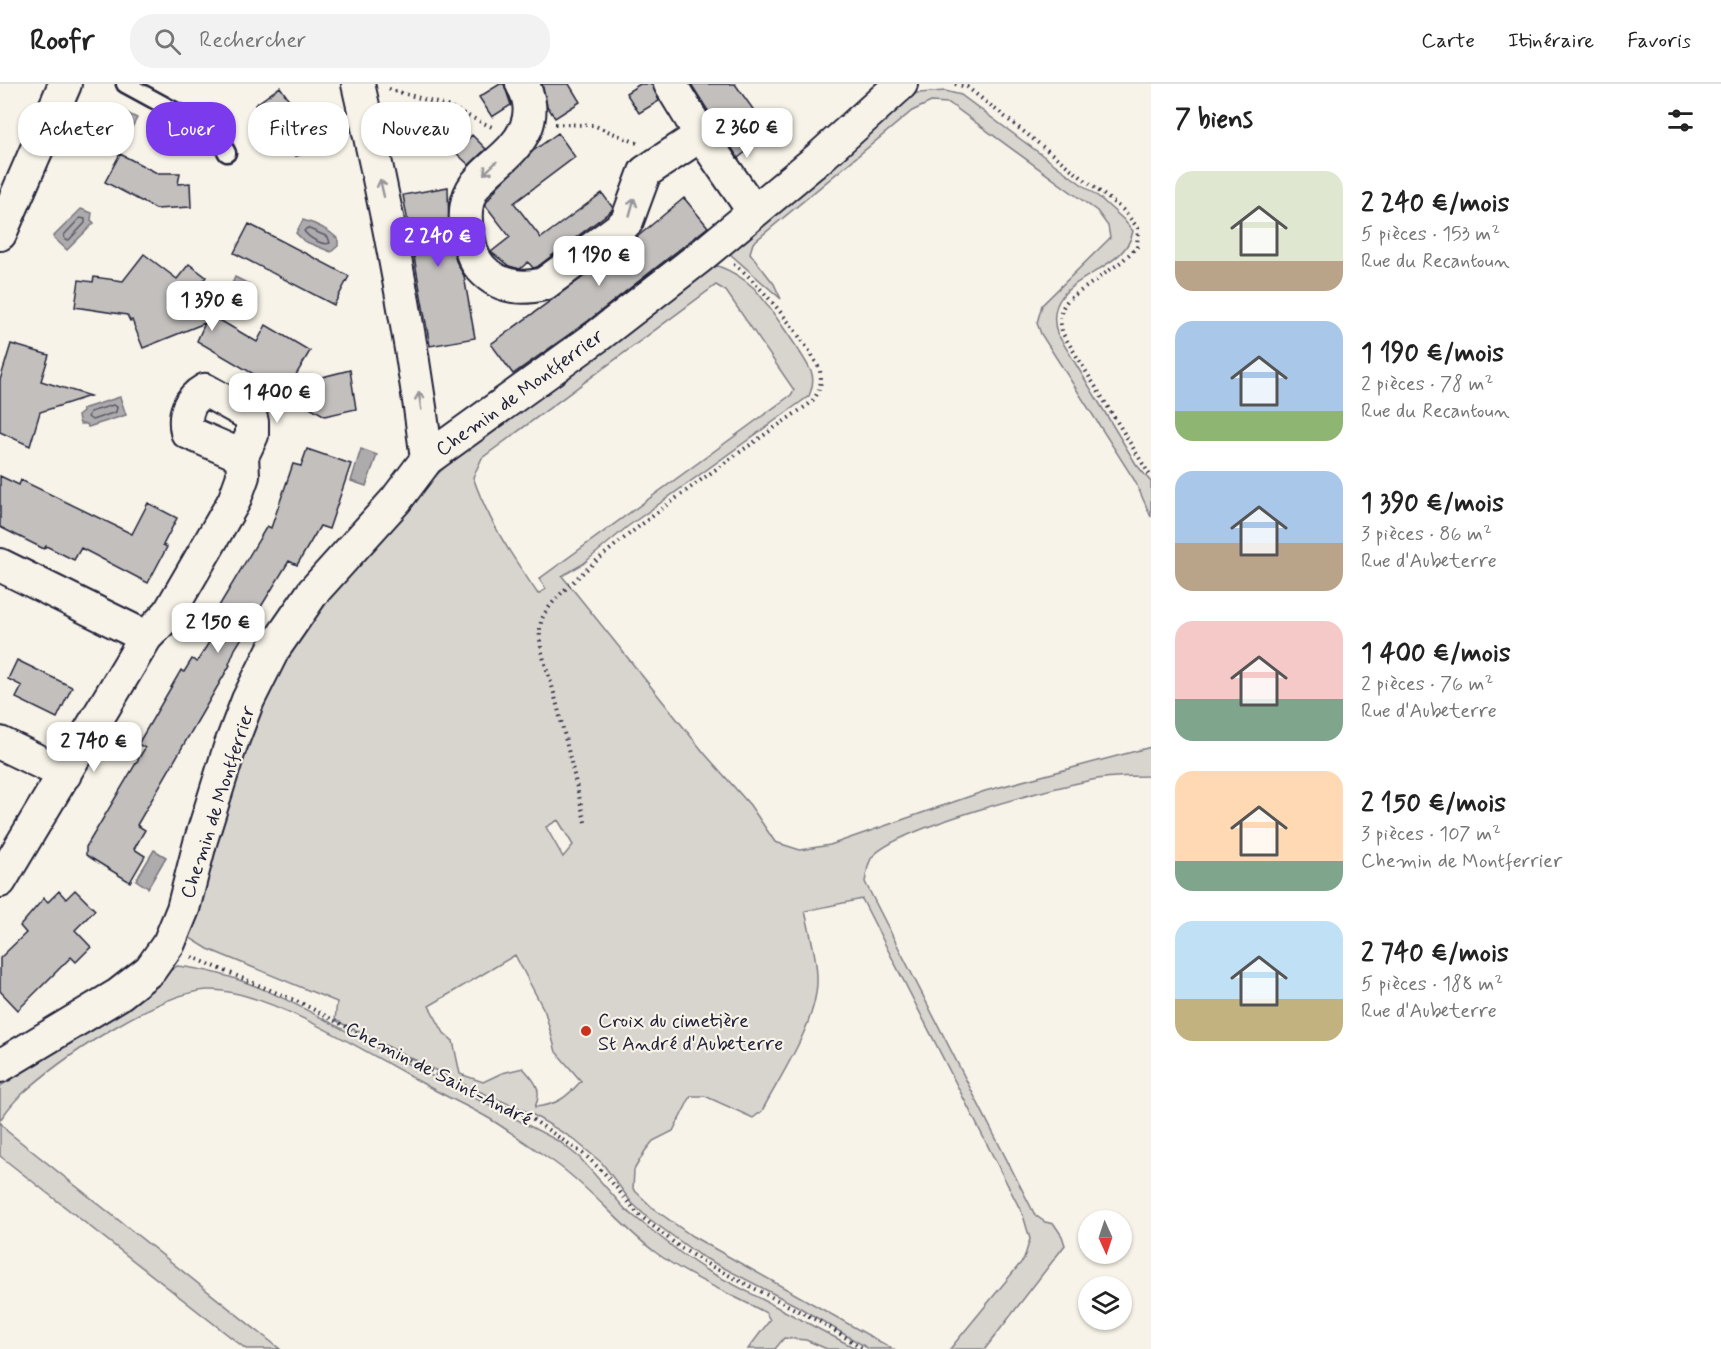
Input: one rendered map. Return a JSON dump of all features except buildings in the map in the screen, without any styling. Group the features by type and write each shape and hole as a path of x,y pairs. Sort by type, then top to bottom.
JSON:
{"street":[{"path":"358,84 387,211 415,367 427,459"},
{"path":"522,84 529,101 530,113 526,126 520,138 476,182 465,207 471,250 476,262 496,282 514,287 544,284 620,228 627,220 645,172 701,135"},
{"path":"670,84 701,135 754,212"},
{"name":"Chemin de Montferrier","path":"170,943 183,909 200,843 248,700 273,650 313,592 396,500 427,459 600,335 701,256 819,158 901,84"},
{"path":"0,234 58,87"},
{"path":"0,881 146,637 170,613 234,501 243,476 242,456"},
{"path":"0,565 146,637"},
{"path":"0,744 65,774"},
{"path":"0,1066 118,995 150,970 170,943"}],"lane":[{"path":"125,84 158,102"}],"path":[{"path":"955,84 966,87 1123,210 1138,228 1137,247 1121,262 1068,300 1059,323 1063,334 1151,477"},
{"path":"585,822 541,648 541,621 549,605 577,578 654,515 809,404 819,392 821,384 816,363 773,302 748,274 726,261 701,256"},
{"name":"Chemin de Saint-André","path":"170,943 195,958 259,984 330,1017 379,1046 482,1098 529,1117 585,1155 605,1174 638,1214 678,1246 793,1310 824,1324 864,1349"}],"shaded area":[{"path":"945,91 961,95 1100,198 1133,231 1127,246 1115,258 1071,287 1060,299 1055,314 1057,333 1136,464 1151,482 1151,517 1135,481 1041,334 1037,323 1042,305 1110,238 1108,226 1097,211 949,103 931,102 912,111 753,243 750,253 774,284 781,299 729,253 906,94"},
{"path":"718,266 737,275 754,288 809,367 813,380 809,396 627,527 583,564 562,576 705,754 750,805 775,842 800,850 830,845 985,791 1151,747 1151,776 1092,780 976,810 912,833 888,845 873,856 868,865 865,882 1035,1215 1045,1222 1054,1224 1065,1245 985,1349 950,1349 1024,1259 1030,1239 1023,1215 862,899 805,911 816,966 815,1000 804,1033 762,1111 753,1118 705,1096 691,1096 673,1131 653,1141 645,1151 634,1170 633,1189 654,1209 692,1236 893,1349 869,1349 797,1306 699,1255 648,1218 632,1203 602,1163 572,1138 530,1113 469,1087 335,1020 337,1002 208,949 190,938 215,840 258,711 283,659 322,602 429,483 475,440 569,365 699,271","holes":["716,285 726,291 794,390 791,395 539,579 546,589 538,594 501,538 479,493 473,477 482,458","558,820 573,845 563,857 546,827","515,955 545,1012 556,1052 581,1081 561,1099 535,1107 538,1091 523,1068 502,1073 483,1082 460,1074 453,1041 444,1033 429,1006"]},
{"path":"177,966 229,977 279,996 560,1142 580,1158 626,1210 682,1254 706,1270 857,1349 827,1349 806,1340 784,1338 775,1349 748,1349 770,1320 766,1313 696,1277 655,1252 567,1172 490,1119 430,1088 347,1040 257,999 230,992 207,990 186,994 161,1003 109,1031 58,1065 17,1099 0,1120 0,1086 117,1014 160,977"},
{"path":"0,1122 7,1131 280,1349 246,1349 0,1156"}],"water":[{"path":"81,209 92,213 91,220 94,223 67,250 53,237"},
{"path":"303,220 330,232 338,239 338,246 331,252 304,241 296,233"},
{"path":"235,277 249,284 236,312 230,314 222,306"},
{"path":"120,397 126,415 88,427 87,424 80,424 78,416 83,412 82,409"},
{"path":"361,449 377,455 366,486 351,481"},
{"path":"154,850 166,857 148,888 136,880"}],"place":[{"name":"Croix du cimetière St André d'Aubeterre","path":"586,1031"}]}
